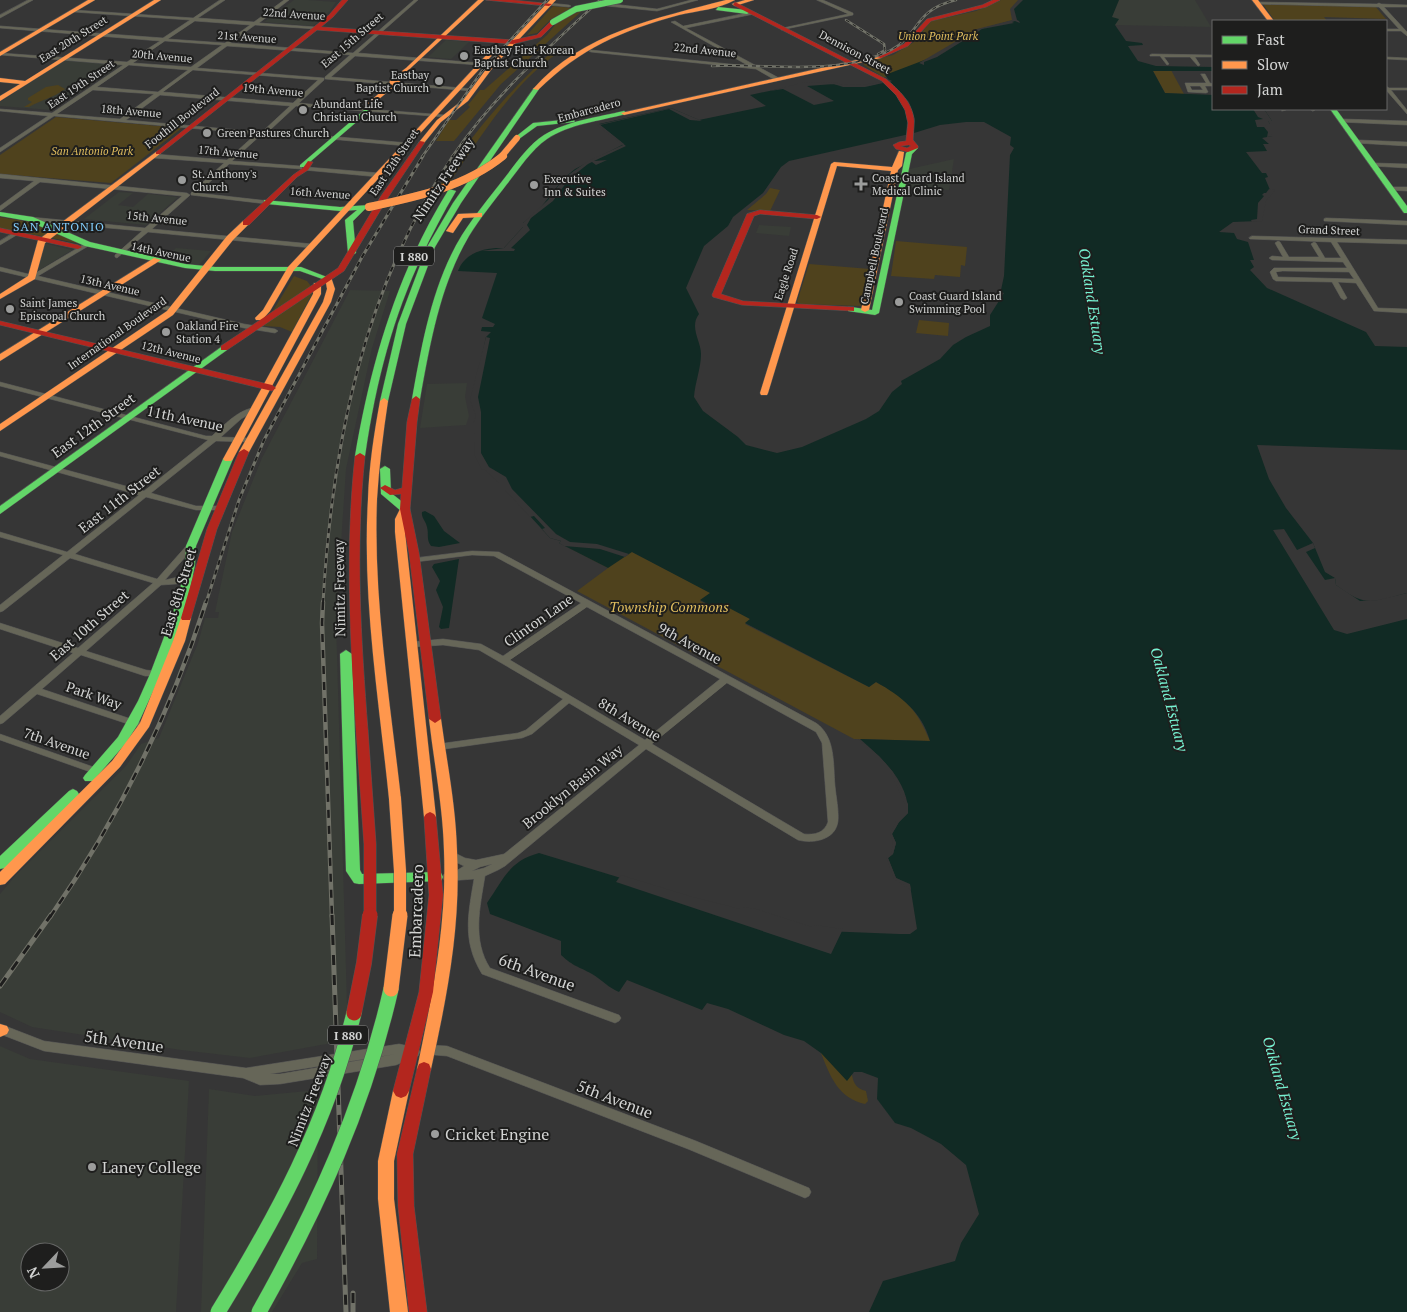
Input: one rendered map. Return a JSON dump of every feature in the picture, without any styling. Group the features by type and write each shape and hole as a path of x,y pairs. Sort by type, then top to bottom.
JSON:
{"main road":[{"path":"0,54 92,0"},
{"name":"East 20th Street","path":"0,99 158,0"},
{"name":"Foothill Boulevard","path":"32,277 39,245 44,239 114,188 333,15 345,0"},
{"name":"International Boulevard","path":"0,428 174,310 230,238 392,84 404,76 408,69 481,0"},
{"path":"488,0 546,2"},
{"path":"524,37 541,35 553,22 576,10 618,0"},
{"path":"624,26 705,0"},
{"name":"Embarcadero","path":"418,1312 406,1206 405,1162 409,1130 429,1050 446,956 451,855 415,560 405,509 412,422 431,324 454,258 479,215 535,145 545,137 570,126 597,119 879,57 899,49 929,20 984,6 997,0"},
{"path":"1256,1 1269,20"},
{"name":"East 12th Street","path":"507,44 524,37 546,2"},
{"name":"East 12th Street","path":"0,511 251,328 341,269 385,196 458,89 486,65 546,2"},
{"path":"672,19 717,4"},
{"name":"Nimitz Freeway","path":"218,1312 262,1239 299,1166 330,1091 354,1015 367,946 371,897 370,846 353,568 359,469 374,379 398,297 427,228 512,105 534,79 554,61 574,47 624,26 717,4"},
{"name":"Dennison Street","path":"717,4 744,4 783,29 877,76 895,90 907,106 911,123 908,145"},
{"name":"Nimitz Freeway","path":"259,1312 307,1226 344,1145 368,1080 387,1006 397,947 401,892 399,849 388,726 374,606 372,568 373,500 380,428 398,343 419,278 432,246 451,212 523,105 564,60 594,42 621,31 744,4"},
{"name":"22nd Avenue","path":"316,28 507,44"},
{"name":"East 12th Street","path":"251,328 253,323 266,311 289,271 408,144 440,116 462,104 486,65"},
{"path":"0,80 26,82"},
{"path":"1334,110 1407,211"},
{"path":"540,123 597,119"},
{"path":"557,122 570,126"},
{"path":"540,123 570,126"},
{"path":"540,123 550,127 545,137"},
{"name":"16th Avenue","path":"268,202 348,209 366,208 405,199 482,172 503,158 524,128 540,123"},
{"name":"Campbell Boulevard","path":"870,312 896,169 908,145"},
{"name":"Campbell Boulevard","path":"870,312 909,153 908,145"},
{"name":"Eagle Road","path":"764,392 788,307 791,305 834,164 896,169"},
{"path":"352,253 349,220 366,208"},
{"path":"817,218 760,212 751,214 716,295 722,299 742,303 870,312"},
{"name":"15th Avenue","path":"0,214 30,219"},
{"path":"419,278 430,268 458,218 464,215 479,215"},
{"name":"14th Avenue","path":"30,219 85,246"},
{"name":"14th Avenue","path":"0,230 204,270 308,270 328,278"},
{"path":"0,358 153,261"},
{"name":"14th Avenue","path":"289,271 317,285"},
{"path":"0,297 32,277"},
{"name":"East 8th Street","path":"161,674 188,578 192,560 191,546 206,508 237,440 254,410 272,388 326,302 331,289 328,278"},
{"name":"East 8th Street","path":"2,871 101,773 122,741 139,724 161,674 201,571 219,508 272,388 318,291 317,285"},
{"path":"298,297 309,297 314,300"},
{"name":"12th Avenue","path":"0,323 192,371 272,388"},
{"path":"380,428 387,446 384,488 390,500 405,509"},
{"path":"384,488 393,493 406,490"},
{"name":"Embarcadero","path":"399,1312 386,1199 386,1161 394,1120 426,992 436,903 434,854 400,532 400,519 405,509"},
{"path":"353,568 347,615 346,670 353,871 358,879 436,877"}],"street":[{"path":"0,17 30,0"},
{"name":"East 19th Street","path":"0,150 223,0"},
{"path":"122,120 287,0"},
{"name":"East 15th Street","path":"120,254 416,0"},
{"path":"618,0 608,5 652,10 696,0"},
{"path":"783,29 851,14 819,0"},
{"path":"1375,0 1407,35"},
{"path":"1256,1 1407,6"},
{"path":"546,2 569,6"},
{"path":"683,27 744,4"},
{"name":"22nd Avenue","path":"74,11 316,28"},
{"path":"672,19 683,27 778,79"},
{"name":"21st Avenue","path":"0,27 486,65"},
{"path":"1387,30 1402,30"},
{"name":"22nd Avenue","path":"591,51 758,68"},
{"name":"20th Avenue","path":"0,54 472,90"},
{"path":"1152,55 1212,56"},
{"path":"1161,55 1167,64"},
{"path":"1192,56 1198,65"},
{"path":"1387,58 1407,59"},
{"path":"1203,75 1211,85"},
{"path":"1202,85 1211,85"},
{"name":"19th Avenue","path":"92,88 440,116"},
{"path":"1387,88 1407,89"},
{"path":"1387,89 1407,113"},
{"name":"18th Avenue","path":"0,110 408,144"},
{"path":"1342,121 1407,122"},
{"path":"0,142 11,143"},
{"path":"1358,142 1407,144"},
{"name":"17th Avenue","path":"154,156 378,175"},
{"path":"1374,165 1407,166"},
{"name":"16th Avenue","path":"0,176 268,202"},
{"path":"0,209 39,180"},
{"path":"1392,189 1407,189"},
{"name":"15th Avenue","path":"30,219 69,221 312,246"},
{"path":"1326,220 1407,223"},
{"path":"0,243 17,233"},
{"name":"Grand Street","path":"1252,238 1407,242"},
{"path":"1333,240 1376,310 1407,310"},
{"path":"1278,243 1287,258"},
{"path":"1314,244 1323,260"},
{"path":"32,277 85,246"},
{"path":"1272,258 1346,260"},
{"path":"1352,270 1276,269 1273,272 1276,279 1358,281"},
{"name":"13th Avenue","path":"0,270 251,328 275,331"},
{"path":"1334,280 1344,298"},
{"name":"11th Avenue","path":"0,384 213,439 249,440"},
{"name":"East 11th Street","path":"0,609 145,494 238,417 254,410"},
{"path":"0,454 196,508 219,508"},
{"path":"0,534 158,583 188,578 201,571"},
{"name":"East 10th Street","path":"0,721 158,583 191,546"},
{"name":"9th Avenue","path":"415,560 472,553 496,554 813,725 824,735 827,743 833,822 826,834"},
{"name":"Clinton Lane","path":"504,660 587,603"},
{"path":"0,626 145,673 161,674"},
{"name":"8th Avenue","path":"413,644 425,642 466,644 481,647 802,837 818,838 826,834"},
{"name":"Brooklyn Basin Way","path":"436,877 451,877 479,869 500,866 506,857 726,678"},
{"name":"Park Way","path":"36,690 139,724"},
{"path":"438,747 519,736 529,732 570,699"},
{"name":"7th Avenue","path":"0,737 101,773"},
{"path":"434,854 451,877 436,903"},
{"path":"451,855 479,869"},
{"name":"6th Avenue","path":"479,869 473,912 477,960 486,971 615,1018"},
{"name":"5th Avenue","path":"1,1030 44,1046 246,1074 260,1080 280,1079 396,1060 412,1052 429,1050 447,1051 692,1145 805,1192"}],"shaded area":[{"path":"294,0 336,2 330,11 313,26 264,22"},
{"path":"1119,0 1195,0 1211,27 1115,25 1111,18"},
{"path":"446,40 469,42 451,59 428,57"},
{"path":"65,60 121,65 51,110 0,106 0,102"},
{"path":"954,159 949,190 902,187 905,170"},
{"path":"119,192 133,193 118,205 133,207 148,194 178,197 146,225 84,219"},
{"path":"759,225 791,227 789,236 756,233"},
{"path":"44,243 72,250 38,271"},
{"path":"176,248 211,251 199,265 166,258"},
{"path":"350,290 390,291 372,348 346,469 336,620 348,1040 250,1058 181,1050 32,1027 0,1012 0,894 16,875 126,766 141,744 159,738 198,643 205,618 218,618 219,612 215,612 232,532 262,458"},
{"path":"467,383 465,397 469,416 466,425 420,428 427,384"},
{"name":"Laney College","path":"0,1046 30,1059 189,1081 176,1312 0,1312"},
{"path":"209,1089 255,1096 318,1090 317,1259 302,1263 272,1312 201,1312"}],"green space":[{"name":"Union Point Park","path":"1001,0 1020,0 1014,20 960,42 920,63 886,77 864,65 863,62 893,55 914,42 931,21 976,11"},
{"path":"1263,4 1375,6 1386,19 1324,17 1326,20 1274,20"},
{"path":"553,6 572,8 551,19 537,33 527,35"},
{"path":"583,10 501,84 454,141 436,141 449,120 456,120 470,107 468,105 480,90 484,90 547,35 559,20"},
{"path":"558,46 567,47 532,74 516,90 488,126 450,182 440,185 465,147 494,111"},
{"path":"1171,70 1184,94 1165,93 1153,71"},
{"path":"58,85 65,89 29,107 24,107 32,102 28,98 46,87"},
{"name":"San Antonio Park","path":"56,117 182,128 111,183 0,174 0,155"},
{"path":"770,188 780,190 770,211 747,210 766,194"},
{"path":"0,217 36,223 60,221 49,229 82,244 0,228"},
{"path":"896,241 967,247 965,266 961,265 960,277 935,275 934,279 891,276"},
{"path":"809,264 870,269 861,306 800,304 797,302"},
{"path":"294,276 307,281 314,290 292,332 280,327 264,326"},
{"path":"919,320 949,323 948,336 916,333"},
{"name":"Township Commons","path":"562,544 632,552 711,593 700,601 722,612 729,607 750,619 745,624 869,687 876,682 895,694 915,713 930,741 854,739 577,591 608,568"},
{"path":"826,1052 851,1070 855,1084 866,1091 868,1101 865,1104 848,1097 836,1085 821,1053"}],"water":[{"name":"Oakland Estuary","path":"1020,0 1119,0 1112,17 1119,19 1115,25 1126,41 1142,43 1143,45 1128,46 1138,61 1156,66 1212,67 1212,71 1153,71 1165,93 1212,95 1212,110 1265,110 1272,121 1268,121 1270,124 1264,124 1272,136 1262,138 1269,144 1263,144 1267,151 1246,152 1262,173 1266,173 1268,177 1265,178 1270,190 1273,190 1264,200 1258,221 1233,222 1219,232 1234,233 1237,239 1248,242 1254,260 1250,260 1254,267 1250,270 1267,288 1366,332 1375,346 1407,347 1407,450 1257,445 1269,479 1286,508 1313,543 1325,572 1335,578 1336,585 1355,597 1370,601 1407,593 1407,1312 869,1312 883,1281 955,1261 961,1243 979,1214 966,1165 941,1144 911,1128 895,1123 877,1099 878,1078 862,1072 854,1072 847,1081 821,1053 804,1041 784,1035 728,1009 707,1003 702,1010 627,980 619,992 561,955 561,941 490,914 487,903 508,872 529,856 539,853 693,900 824,931 910,934 917,929 910,885 896,878 888,858 893,854 896,843 892,834 899,822 908,813 904,791 885,762 860,739 930,741 916,713 902,699 876,682 869,687 745,623 750,619 729,608 723,612 700,600 710,593 632,552 608,568 559,543 561,541 550,538 508,492 503,483 481,462 476,383 486,337 491,332 481,331 482,327 493,327 495,324 482,318 497,273 458,271 466,259 477,252 490,248 504,248 523,227 523,223 538,211 564,178 575,169 624,144 599,124 671,108 699,120 766,106 750,95 773,90 820,83 861,86 880,83 888,79 885,75 935,56 980,29 1014,20 1012,9","holes":["984,122 1011,137 1010,145 1014,148 1010,155 1004,276 1001,290 997,291 1004,293 990,315 990,326 953,345 940,359 901,381 902,384 892,392 879,411 866,419 802,447 777,453 746,445 703,411 694,397 701,359 701,349 695,329 696,319 699,314 686,288 704,246 728,226 733,217 763,193 781,167 789,161 914,133 940,125"]},
{"path":"425,511 434,516 444,531 460,543 439,547 431,546 422,514"},
{"path":"459,559 449,628 441,629 439,627 443,607 436,590 440,581 432,567 434,564"}],"pier":[{"path":"1018,0 1023,0 1014,9 1017,20 1020,23 1015,21 1012,22 1014,23 982,29 937,57 924,62 924,65 919,63 977,29 1012,20 1010,9"},
{"path":"883,77 892,81 890,82 909,102 915,119 914,136 906,137 907,121 905,110 898,97 883,83 865,87 843,87 834,84 807,86 834,101 814,105 783,89 770,91 801,83 835,82 843,85 868,84 881,82"},
{"path":"671,108 702,121 690,120 669,109 600,125 626,146 594,161 607,160 596,165 592,162 588,164 569,179 553,201 531,218 527,225 530,230 511,248 515,249 514,251 481,251 504,248 523,227 523,223 548,200 564,178 588,161 623,145 597,125"},
{"path":"1254,110 1265,110 1272,121 1268,121 1270,124 1265,124 1273,136 1267,137 1268,132 1264,127 1257,127 1255,120 1263,119 1258,117"},
{"path":"1269,189 1275,190 1266,201 1262,221 1252,222 1251,220 1257,219 1258,203 1264,196 1262,195"},
{"path":"486,337 490,338 478,397 481,412 481,453 489,467 506,477 512,489 556,534 570,542 597,544 629,554 625,557 600,549 564,546 559,543 561,541 550,538 542,529 545,528 534,516 530,517 504,489 502,483 499,483 484,469 482,470 474,454 473,424 476,416 470,400"},
{"path":"1284,529 1297,550 1313,543 1315,548 1306,552 1325,580 1335,578 1336,585 1360,601 1378,600 1407,593 1407,619 1347,634 1334,630 1273,530"},
{"path":"858,739 879,756 893,772 908,804 908,813 899,822 892,834 896,843 893,854 888,858 896,878 910,884 911,890 894,879 886,857 891,853 893,843 890,833 896,821 905,812 905,805 891,773"},
{"path":"621,875 740,909 742,907 756,909 812,927 814,925 843,929 831,954 616,882"}],"railway":[{"path":"422,157 482,71 547,0"},
{"path":"452,157 468,134 503,93 540,55 600,0"},
{"path":"712,66 826,66 870,58 891,50 900,44 924,16 942,4 956,0"},
{"path":"846,20 884,44 885,50 878,54"},
{"path":"206,603 239,500 264,440 362,257 423,156"},
{"path":"323,603 334,485 344,427 358,370 375,314 396,259 422,207 453,156"},
{"path":"50,917 98,842 140,765 176,685 206,602"},
{"path":"323,602 322,623 332,917"},
{"path":"0,986 51,915"},
{"path":"332,915 346,1312"},
{"path":"353,1293 353,1312"}],"traffic: fast":[{"path":"553,22 576,9 620,0"},
{"path":"718,9 747,12"},
{"path":"384,401 402,324 431,247 457,203 536,89"},
{"path":"302,166 365,112 371,104"},
{"path":"1334,110 1407,211"},
{"path":"416,399 428,340 444,282 460,245 477,218 528,153 539,142 551,134 569,127 624,113"},
{"path":"517,138 535,124 572,121"},
{"path":"851,309 875,313 909,153 915,148"},
{"path":"360,456 373,385 391,319 417,255 452,191"},
{"path":"267,202 340,209 369,207"},
{"path":"352,253 349,220 362,210"},
{"path":"0,214 30,219 88,244 185,266 215,269 301,269 328,279"},
{"path":"0,511 224,348"},
{"path":"89,778 111,755 122,740 144,701 156,674 185,589 190,565 191,546 228,459"},
{"path":"385,469 386,494 405,509"},
{"path":"346,654 353,871 359,879 436,877"},
{"path":"0,864 73,794"},
{"path":"259,1312 321,1196 355,1116 381,1032 391,989"},
{"path":"218,1312 260,1242 316,1131 344,1053 354,1013"}],"traffic: slow":[{"path":"0,54 92,0"},
{"path":"0,99 158,0"},
{"path":"392,84 392,81 408,69 481,0"},
{"path":"422,142 439,121 466,100 492,65 553,0"},
{"path":"536,89 556,69 578,53 601,40 652,21 732,0"},
{"path":"735,4 751,0"},
{"path":"1255,0 1270,20"},
{"path":"259,318 266,311 291,269 494,50"},
{"path":"624,113 879,57"},
{"path":"365,108 400,79"},
{"path":"0,80 26,83"},
{"path":"369,207 430,193 471,177 490,166 505,153 517,138"},
{"path":"764,393 834,164 896,169 899,166 901,152"},
{"path":"0,297 32,277 41,242 158,153"},
{"path":"865,310 897,161"},
{"path":"450,231 461,216 479,215"},
{"path":"0,428 170,313 230,238 246,223"},
{"path":"0,358 157,260"},
{"path":"244,452 327,302 331,289 328,279"},
{"path":"228,459 317,294 317,285"},
{"path":"384,401 376,451 372,500 372,550 374,600 395,799"},
{"path":"405,509 400,519 400,532 430,817"},
{"path":"0,880 116,764 145,724 179,641 186,618"},
{"path":"424,1069 445,961 451,879 448,818 435,719"},
{"path":"391,989 400,918 399,847 395,799"},
{"path":"399,1312 386,1199 386,1161 401,1091"}],"traffic: jam":[{"path":"158,153 331,16 345,0"},
{"path":"489,0 549,4"},
{"path":"879,57 906,45 929,20 984,6 997,0"},
{"path":"735,4 884,80 898,94 909,110 911,123 910,143"},
{"path":"316,28 513,42 539,36 553,22"},
{"path":"224,348 341,269 385,196 422,142"},
{"path":"901,143 911,143 916,147 908,150 898,148 896,145 901,143"},
{"path":"246,223 295,176 306,169 310,162"},
{"path":"817,217 760,212 751,214 716,295 742,303 851,309"},
{"path":"0,230 78,247"},
{"path":"0,323 272,388"},
{"path":"416,399 412,422 405,509 414,553 435,719"},
{"path":"186,618 212,529 244,452"},
{"path":"360,456 354,525 354,594 362,731"},
{"path":"385,488 393,493 406,490"},
{"path":"354,1013 366,950 371,888 370,844 362,731"},
{"path":"401,1091 426,992 436,895 430,817"},
{"path":"418,1312 406,1206 405,1154 424,1069"}],"place":[{"name":"Eastbay First Korean Baptist Church","path":"464,56"},
{"name":"Eastbay Baptist Church","path":"439,81"},
{"name":"Abundant Life Christian Church","path":"303,110"},
{"name":"Green Pastures Church","path":"207,133"},
{"name":"St. Anthony's Church","path":"182,180"},
{"name":"Coast Guard Island Medical Clinic","path":"861,184"},
{"name":"Executive Inn & Suites","path":"534,185"},
{"name":"Coast Guard Island Swimming Pool","path":"899,302"},
{"name":"Saint James Episcopal Church","path":"10,309"},
{"name":"Oakland Fire Station 4","path":"166,332"},
{"name":"Cricket Engine","path":"435,1134"},
{"name":"Laney College","path":"92,1167"}],"district":[{"name":"SAN ANTONIO","path":"59,226"}]}
